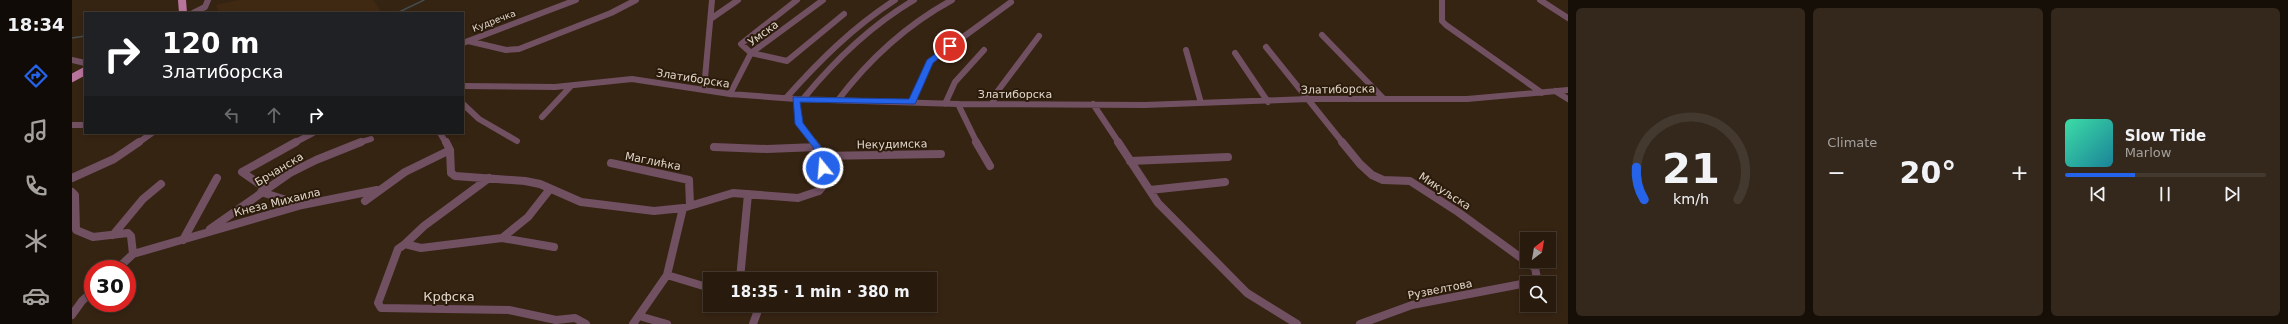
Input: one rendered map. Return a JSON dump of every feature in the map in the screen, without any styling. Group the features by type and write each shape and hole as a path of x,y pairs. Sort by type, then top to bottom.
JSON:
{"main road":[{"path":"182,0 184,6 183,12"},
{"path":"72,78 84,72"}],"street":[{"path":"195,12 204,7 208,0"},
{"name":"Кудречка","path":"465,42 576,0"},
{"path":"465,42 512,50 519,49 611,13 636,0"},
{"path":"704,89 712,18 712,0"},
{"path":"712,18 738,0"},
{"path":"797,0 741,44 751,53 787,61 844,14"},
{"name":"Умска","path":"730,94 751,53 823,0"},
{"path":"786,98 826,55 864,21 895,0"},
{"path":"441,134 450,150 451,173 455,176 524,181 550,189 582,202 601,206 654,211 687,206 733,193 798,198 820,191 825,184 817,147 799,124 799,99 842,54 880,23 914,0"},
{"path":"838,100 856,75 884,47 920,18 952,0"},
{"path":"1442,0 1442,21 1446,26 1542,93"},
{"path":"1540,0 1568,18"},
{"path":"912,102 929,62 1011,2"},
{"path":"1322,35 1383,98"},
{"path":"992,104 997,92 1039,36"},
{"name":"Микуљска","path":"1266,47 1341,142 1371,175 1380,180 1389,182 1408,180 1455,210 1535,268 1537,276"},
{"path":"945,104 946,97 955,83 984,50"},
{"path":"1186,50 1201,103"},
{"path":"1235,53 1268,102"},
{"path":"72,60 84,63"},
{"name":"Златиборска","path":"464,86 538,88 632,79 730,94 799,99 945,104 1201,103 1383,98 1467,99 1568,90"},
{"path":"542,117 571,86"},
{"path":"1554,91 1568,99"},
{"path":"958,104 972,135 990,166"},
{"path":"1093,104 1158,203 1247,294 1297,324"},
{"path":"464,105 479,119 516,141"},
{"path":"72,125 84,125"},
{"path":"72,178 109,163 127,153 151,134"},
{"path":"302,205 263,190 242,172 311,134"},
{"name":"Брчанска","path":"205,232 263,190 316,160 371,138"},
{"path":"714,147 767,149 817,147"},
{"name":"Кнеза Михаила","path":"365,202 378,190 416,166 450,150"},
{"name":"Некудимска","path":"820,156 941,154"},
{"path":"1130,161 1228,157"},
{"name":"Маглићка","path":"611,163 689,180 687,206"},
{"path":"183,240 217,178"},
{"path":"405,244 424,226 489,178"},
{"path":"1150,190 1225,182"},
{"path":"113,235 143,199 161,184"},
{"path":"502,238 528,218 550,189"},
{"name":"Кнеза Михаила","path":"133,254 302,205 378,190"},
{"path":"72,192 75,194 74,232 93,237 128,233 131,236 133,254 127,260"},
{"path":"741,272 748,194"},
{"path":"633,324 667,275 687,206"},
{"path":"405,244 421,248 502,238 554,247"},
{"name":"Крфска","path":"405,244 397,250 378,303 381,308 509,310 556,320 578,318 586,324"},
{"path":"667,275 703,286"},
{"name":"Рузвелтова","path":"1360,324 1412,305 1520,284"},
{"path":"72,308 82,301"},
{"path":"72,316 82,301"},
{"path":"753,324 759,312"},
{"path":"639,316 667,324"}],"shaded area":[{"path":"239,0 373,0 381,12 219,12 216,5"}],"waterway":[{"path":"399,12 424,0"},
{"path":"72,38 84,36"}],"route":[{"path":"823,168 817,147 799,124 796,99 912,102 929,62 950,46"}]}
